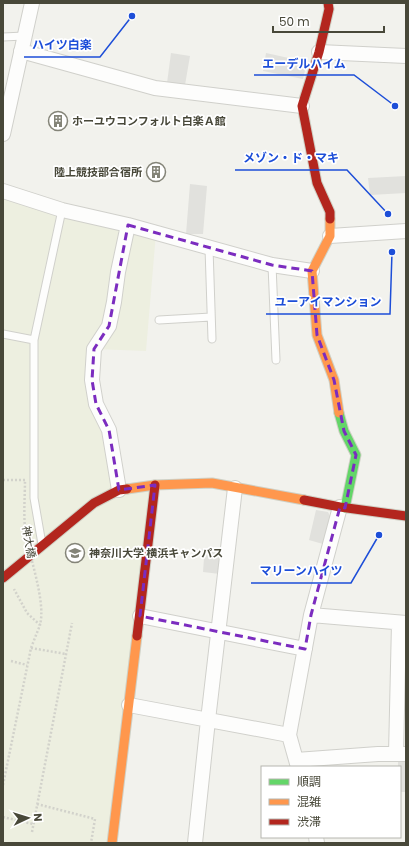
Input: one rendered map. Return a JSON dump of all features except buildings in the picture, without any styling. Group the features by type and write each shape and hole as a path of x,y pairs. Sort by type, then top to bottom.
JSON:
{"street":[{"path":"3,134 5,117 32,3"},
{"path":"311,615 402,623 401,754 297,764 289,735 311,615 356,456 344,431 337,406 334,380 317,335 312,271 330,236 330,212 317,183 302,106 319,52 329,9 328,3"},
{"path":"21,51 155,88 302,106"},
{"path":"319,52 406,56"},
{"path":"3,191 62,210 128,225 272,265 312,271"},
{"path":"119,490 109,430 96,404 92,380 94,349 108,326 114,302 118,272 128,225"},
{"path":"330,236 406,231"},
{"path":"5,577 94,503 119,490 155,485 212,483 342,508 406,516"},
{"path":"112,843 155,485"},
{"path":"195,843 218,632 236,488"},
{"path":"140,616 305,650"},
{"path":"129,705 289,735"}],"lane":[{"path":"3,37 24,36"},
{"path":"43,546 34,498 34,340 62,210"},
{"path":"208,248 212,339"},
{"path":"272,265 276,360"},
{"path":"159,320 211,317"},
{"path":"3,334 34,340"}],"path":[{"name":"神大橋","path":"3,480 25,480 26,534 40,604 42,620 40,625"},
{"path":"3,785 5,768 27,665 31,648 40,625 27,613 5,577"},
{"path":"32,832 72,623"},
{"path":"31,648 66,654"},
{"path":"11,661 27,665"},
{"path":"37,804 95,819 91,843"},
{"path":"3,817 33,824"}],"highlighted area":[{"path":"128,225 272,265 312,271 317,335 334,380 344,431 356,455 345,508 340,507 311,615 305,649 140,616 155,485 119,490 109,430 96,404 92,380 94,349 109,326"}],"shaded area":[{"path":"171,53 190,56 185,85 167,83"},
{"path":"266,53 307,62 303,79 263,71"},
{"path":"406,176 406,193 370,195 368,178"},
{"path":"190,184 207,186 203,234 186,234"},
{"name":"神奈川大学 横浜キャンパス","path":"3,191 156,233 146,351 94,349 92,380 119,490 155,485 112,843 3,843"},
{"path":"316,510 328,512 331,518 323,544 309,540"},
{"path":"202,549 222,552 220,574 203,572 204,558 201,557"},
{"path":"398,757 406,757 406,792 401,792 401,766 398,766"}],"traffic: fast":[{"path":"339,413 344,431 356,455 345,508"}],"traffic: slow":[{"path":"330,219 330,236 312,271 317,335 334,380 339,413"},
{"path":"127,489 155,485 212,483 304,500"},
{"path":"112,843 137,636"}],"traffic: jam":[{"path":"328,3 329,9 319,52 302,106 317,183 330,212 330,219"},
{"path":"137,636 155,485"},
{"path":"3,578 94,503 119,490 127,489"},
{"path":"304,500 340,507 406,516"}],"place":[{"name":"ハイツ白楽","path":"132,16"},
{"name":"エーデルハイム","path":"395,106"},
{"name":"ホーユウコンフォルト白楽Ａ館","path":"58,121"},
{"name":"陸上競技部合宿所","path":"156,172"},
{"name":"メゾン・ド・マキ","path":"388,214"},
{"name":"ユーアイマンション","path":"392,252"},
{"name":"マリーンハイツ","path":"379,535"},
{"name":"神奈川大学 横浜キャンパス","path":"75,553"}]}
